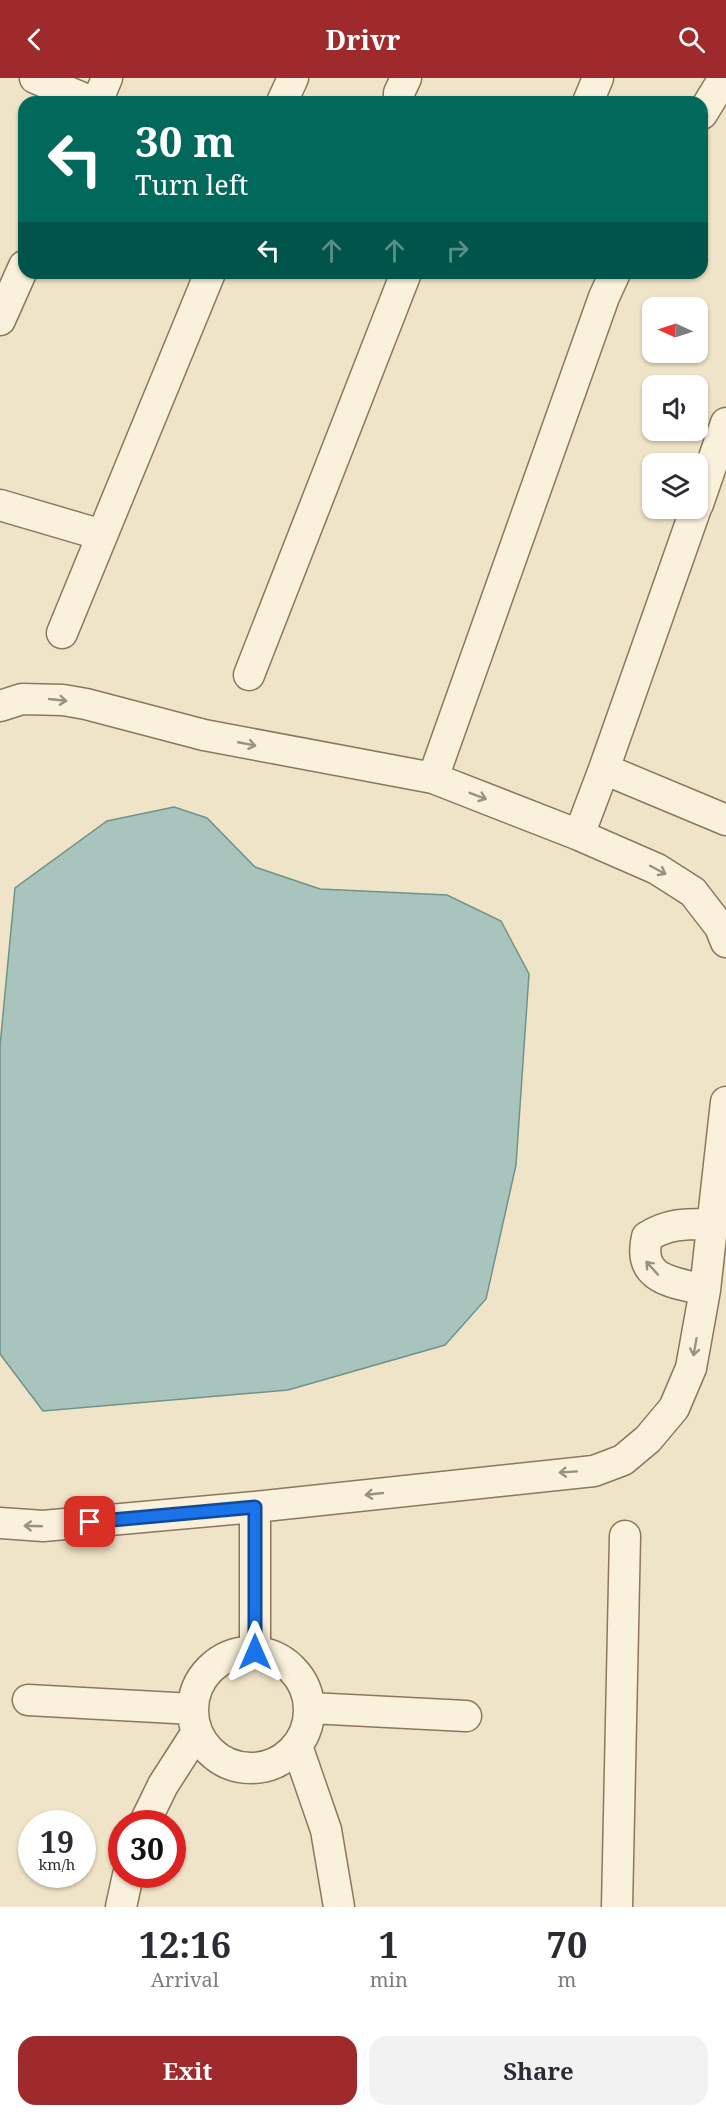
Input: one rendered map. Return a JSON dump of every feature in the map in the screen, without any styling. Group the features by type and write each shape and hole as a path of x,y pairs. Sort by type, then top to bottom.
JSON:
{"street":[{"path":"35,78 78,96"},
{"path":"100,96 107,78"},
{"path":"285,96 293,78"},
{"path":"399,96 406,78"},
{"path":"590,96 598,78"},
{"path":"708,104 724,78"},
{"path":"0,320 18,279"},
{"path":"62,633 208,279"},
{"path":"249,675 404,279"},
{"path":"433,778 612,279"},
{"path":"708,475 726,423"},
{"path":"0,504 102,535"},
{"path":"579,835 692,519"},
{"path":"0,705 22,699 63,700 204,735 433,778 579,835 657,869 693,892 720,927 726,942"},
{"path":"604,769 726,820"},
{"path":"0,1523 43,1526 255,1507 594,1471 623,1460 648,1439 674,1408 691,1368 718,1209 726,1102"},
{"path":"705,1290 670,1282 655,1274 646,1263 644,1250 647,1237 660,1228 682,1224 718,1209"},
{"path":"255,1507 255,1652"},
{"path":"617,1907 625,1536"},
{"path":"151,1810 195,1720 196,1690 205,1674 219,1661 236,1653 255,1652 272,1655 286,1663 298,1676 306,1691 310,1708 304,1735 297,1746 282,1760 264,1768 243,1768 224,1762 208,1750 195,1720"},
{"path":"28,1700 195,1720"},
{"path":"310,1708 466,1716"},
{"path":"297,1746 326,1830 339,1907"},
{"path":"121,1907 125,1888"}],"water":[{"path":"174,807 207,818 255,867 320,889 447,895 501,921 529,974 516,1165 486,1299 445,1345 288,1390 43,1411 0,1354 0,1046 15,888 107,821"}],"route":[{"path":"90,1522 255,1507 255,1652"}]}
